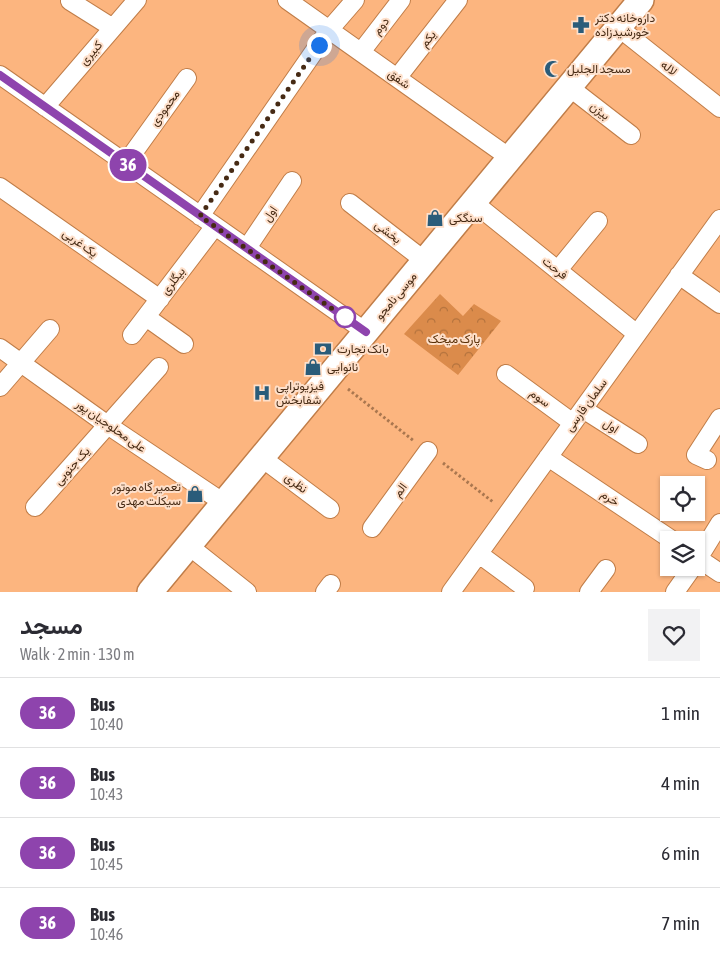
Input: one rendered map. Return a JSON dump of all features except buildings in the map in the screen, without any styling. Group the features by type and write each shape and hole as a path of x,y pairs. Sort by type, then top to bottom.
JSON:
{"main road":[{"name":"موسی نامجو","path":"150,592 641,0"}],"street":[{"name":"کبیری","path":"45,107 137,0"},
{"name":"شفق","path":"287,0 510,158"},
{"path":"200,216 330,30 355,0"},
{"name":"دوم","path":"361,52 401,0"},
{"name":"یکم","path":"397,78 458,0"},
{"path":"70,1 113,28"},
{"name":"لاله","path":"618,28 720,108"},
{"path":"0,75 366,332"},
{"name":"محمودی","path":"126,163 187,78"},
{"name":"بیژن","path":"569,87 631,135"},
{"name":"اول","path":"247,248 292,180"},
{"name":"یک غربی","path":"0,187 160,299"},
{"name":"فرحت","path":"473,202 637,334"},
{"name":"بخشی","path":"350,203 425,261"},
{"name":"سلمان فارسی","path":"451,592 720,219"},
{"path":"558,270 598,221"},
{"name":"بیگلری","path":"132,335 215,226"},
{"path":"679,276 720,304"},
{"path":"146,317 184,344"},
{"path":"0,387 50,329"},
{"name":"علی محلوجیان پور","path":"0,348 109,426 224,503"},
{"name":"یک جنوبی","path":"35,507 109,426 159,367"},
{"name":"سوم","path":"506,374 578,416"},
{"name":"اول","path":"578,416 638,444"},
{"path":"707,460 696,455 720,418"},
{"name":"الم","path":"372,528 428,451"},
{"name":"خرم","path":"548,457 660,532"},
{"name":"نظری","path":"262,458 330,509"},
{"path":"705,547 720,523"},
{"path":"189,546 247,592"},
{"path":"479,554 525,588"},
{"path":"705,566 720,573"},
{"path":"589,592 606,569"},
{"path":"675,592 686,576"}],"green space":[{"name":"پارک میخک","path":"440,294 463,316 474,304 501,321 458,375 404,334"}],"bus line":[{"name":"36","path":"0,75 366,332"}],"place":[{"name":"داروخانه دکتر خورشیدزاده","path":"581,25"},
{"name":"مسجد الجلیل","path":"553,69"},
{"name":"سنگکی","path":"435,218"},
{"name":"بانک تجارت","path":"323,349"},
{"name":"نانوایی","path":"313,367"},
{"name":"فیزیوتراپی شفابخش","path":"262,393"},
{"name":"تعمیر گاه موتور سیکلت مهدی","path":"195,494"}],"route":[{"path":"319,45 200,216 351,322 345,317"}]}
